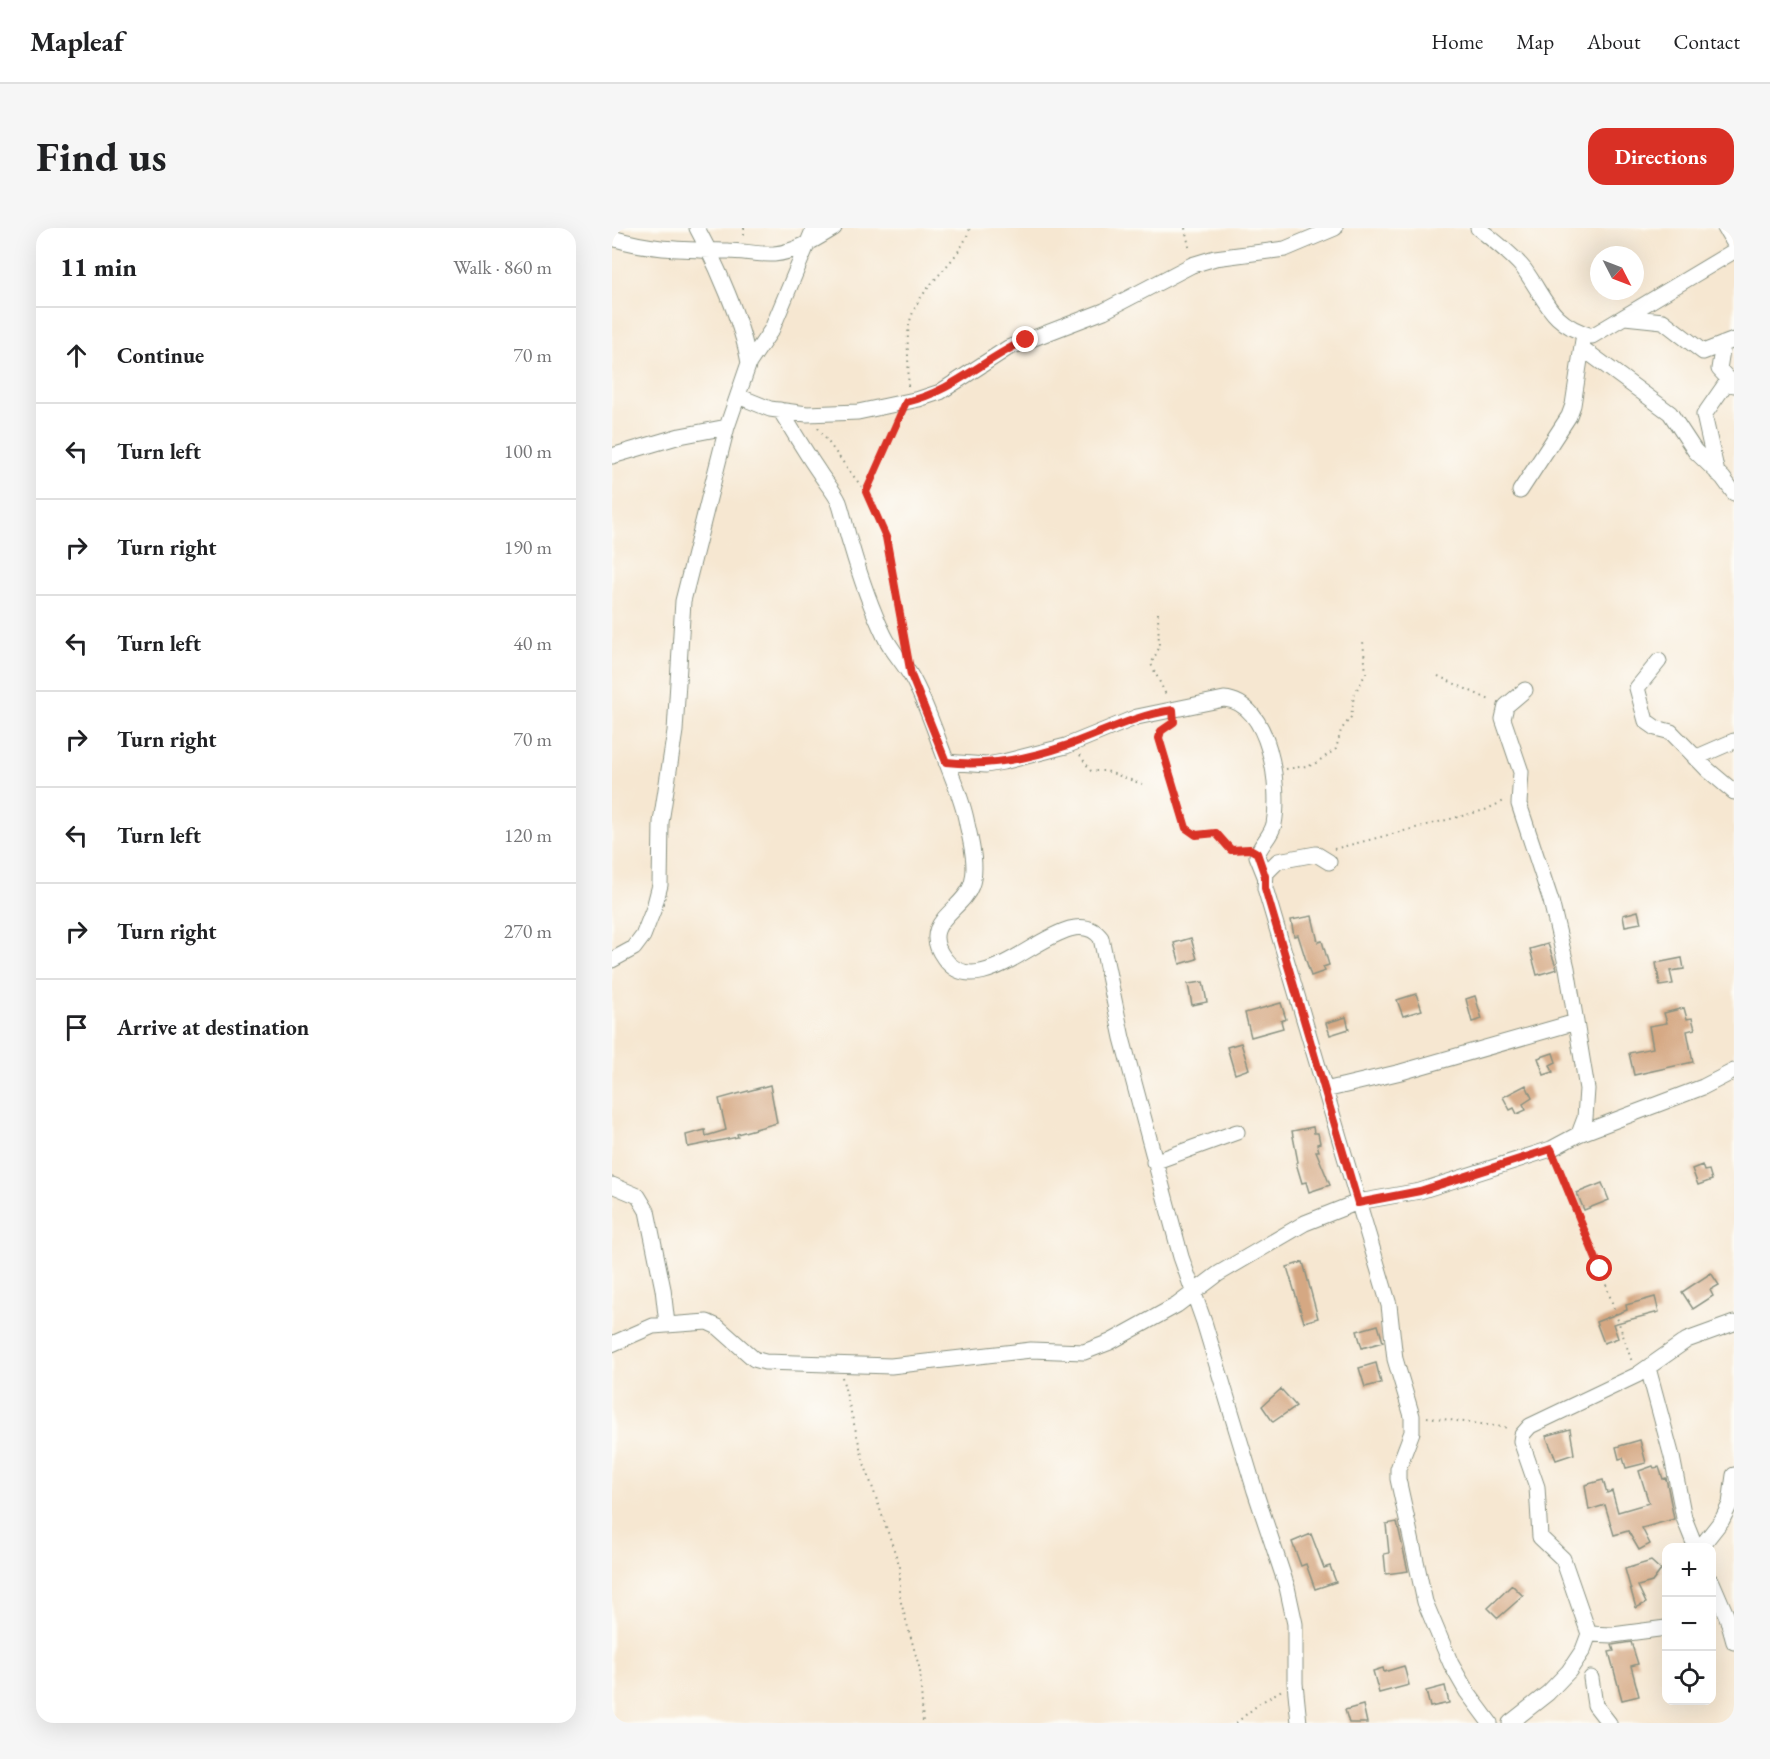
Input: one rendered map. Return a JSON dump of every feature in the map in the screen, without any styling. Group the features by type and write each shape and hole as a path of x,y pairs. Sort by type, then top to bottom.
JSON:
{"street":[{"path":"697,228 709,250 745,342 749,363"},
{"path":"612,960 634,948 643,936 658,893 661,822 675,731 683,601 727,427 749,363 772,329 814,228"},
{"path":"612,238 635,245 678,251 709,250 773,254 806,244 834,228"},
{"path":"738,396 762,407 807,414 858,412 906,402 940,392 1008,348 1104,311 1192,265 1215,258 1285,249 1335,228"},
{"path":"1478,228 1512,255"},
{"path":"1495,228 1552,314 1670,413 1695,451 1734,494"},
{"path":"1725,228 1734,243"},
{"path":"612,252 635,245"},
{"path":"1582,341 1734,251"},
{"path":"1625,316 1663,321 1700,351 1709,351 1728,342"},
{"path":"1520,490 1569,416 1575,398 1582,341"},
{"path":"1717,473 1704,415 1731,382 1719,369 1728,342"},
{"path":"780,410 837,499 860,576 879,624 889,646 911,675 964,809 974,875 969,890 945,914 938,929 938,942 943,957 958,969 984,972 997,968 1032,947 1079,926 1094,930 1101,938 1122,1038 1154,1162 1287,1587 1296,1624 1295,1683 1299,1723"},
{"path":"612,456 680,436 727,427"},
{"path":"1659,661 1638,687 1643,714 1652,726 1671,732 1695,758 1734,792"},
{"path":"1525,690 1506,706 1503,719 1519,764 1522,782 1519,804 1551,901 1561,940 1587,1089 1585,1118 1579,1134"},
{"path":"946,762 986,765 1066,746 1137,717 1224,699 1241,703 1253,716 1268,748 1274,770 1274,823 1268,839 1257,853 1265,876 1265,888 1389,1305 1395,1359 1412,1416 1412,1432 1398,1469 1398,1479 1419,1585 1451,1664 1467,1692 1490,1723"},
{"path":"1695,758 1734,741"},
{"path":"1265,876 1278,861 1322,858"},
{"path":"1325,1090 1401,1072 1576,1022"},
{"path":"612,1344 650,1326 712,1324 748,1355 761,1362 912,1365 1031,1350 1084,1352 1110,1342 1194,1294 1218,1274 1305,1224 1358,1203 1420,1191 1551,1149 1579,1134 1703,1087 1734,1071"},
{"path":"1154,1162 1237,1132"},
{"path":"612,1185 638,1196 647,1211 663,1288 667,1324"},
{"path":"1510,1723 1548,1692 1569,1671 1583,1650 1589,1634 1563,1559 1540,1537 1537,1487 1521,1437 1530,1426 1643,1372 1687,1340 1734,1323"},
{"path":"1643,1372 1672,1457 1684,1518 1696,1543"},
{"path":"1702,1543 1730,1504 1734,1475"},
{"path":"1716,1589 1730,1615 1734,1642"},
{"path":"1589,1634 1613,1635 1662,1629"},
{"path":"1591,1678 1595,1705 1609,1723"}],"path":[{"path":"866,492 906,402 910,320 920,298 957,252 970,228"},
{"path":"1185,228 1192,265"},
{"path":"807,414 866,492 886,537 908,653"},
{"path":"1158,613 1159,648 1151,664 1173,710 1174,722 1161,731 1159,738 1186,828 1196,835 1216,833 1231,850 1250,849 1257,853"},
{"path":"1274,770 1313,765 1336,750 1341,730 1351,717 1354,695 1366,673 1363,641"},
{"path":"1438,676 1482,698 1506,706"},
{"path":"1066,746 1077,752 1091,771 1106,771 1142,784"},
{"path":"1322,858 1485,810 1521,795"},
{"path":"1551,1149 1597,1258 1621,1333 1643,1372"},
{"path":"841,1365 844,1387 864,1463 900,1567 900,1599 920,1670 923,1723"},
{"path":"1412,1416 1502,1425 1521,1437"},
{"path":"1236,1723 1260,1702 1295,1683"}],"building":[{"path":"1638,911 1641,923 1625,926 1623,915"},
{"path":"1312,916 1318,942 1322,941 1329,965 1323,967 1325,971 1311,976 1298,935 1294,936 1291,920"},
{"path":"1191,938 1197,959 1180,964 1174,943"},
{"path":"1548,944 1557,969 1537,975 1530,949"},
{"path":"1682,958 1684,969 1670,971 1673,984 1660,986 1656,963"},
{"path":"1203,982 1207,1002 1192,1005 1188,984"},
{"path":"1416,994 1422,1010 1403,1016 1397,1000"},
{"path":"1475,996 1482,1019 1472,1022 1466,999"},
{"path":"1281,1003 1286,1019 1281,1021 1283,1028 1251,1037 1245,1013"},
{"path":"1684,1008 1687,1019 1692,1018 1695,1029 1687,1031 1693,1062 1634,1075 1629,1053 1653,1048 1649,1026 1667,1023 1664,1013"},
{"path":"1346,1017 1349,1029 1330,1035 1326,1023"},
{"path":"1241,1043 1249,1069 1235,1074 1227,1047"},
{"path":"1553,1053 1556,1062 1550,1065 1553,1072 1544,1075 1538,1058"},
{"path":"770,1085 777,1123 737,1134 738,1137 688,1147 686,1135 705,1130 706,1136 726,1130 719,1099"},
{"path":"1526,1085 1532,1098 1523,1104 1526,1110 1517,1114 1514,1108 1510,1110 1503,1097"},
{"path":"1313,1127 1314,1133 1318,1133 1320,1143 1317,1144 1319,1151 1316,1151 1330,1185 1309,1192 1306,1182 1302,1183 1296,1163 1298,1162 1292,1131"},
{"path":"1702,1165 1704,1171 1709,1170 1712,1180 1698,1185 1692,1169"},
{"path":"1602,1183 1609,1200 1584,1210 1577,1193"},
{"path":"1303,1262 1318,1318 1304,1322 1287,1267"},
{"path":"1711,1273 1719,1285 1710,1290 1713,1296 1693,1309 1682,1292"},
{"path":"1655,1297 1659,1312 1613,1324 1618,1338 1604,1343 1596,1322 1627,1310 1626,1305"},
{"path":"1378,1325 1383,1342 1362,1348 1357,1331"},
{"path":"1376,1363 1381,1383 1365,1387 1359,1368"},
{"path":"1281,1389 1296,1406 1273,1422 1262,1406"},
{"path":"1570,1429 1574,1454 1556,1460 1546,1436"},
{"path":"1640,1440 1646,1463 1626,1468 1623,1458 1619,1459 1616,1447"},
{"path":"1653,1466 1654,1468 1659,1467 1663,1479 1666,1478 1674,1519 1642,1528 1650,1544 1639,1550 1628,1531 1614,1535 1605,1505 1589,1510 1585,1485 1603,1480 1607,1493 1612,1491 1618,1512 1649,1503 1639,1471"},
{"path":"1397,1522 1408,1571 1386,1574 1384,1554 1389,1553 1386,1524"},
{"path":"1311,1534 1324,1568 1330,1566 1336,1582 1315,1589 1306,1564 1301,1566 1292,1542"},
{"path":"1651,1561 1661,1570 1652,1582 1638,1586 1646,1603 1636,1608 1625,1569"},
{"path":"1512,1585 1523,1596 1498,1618 1488,1608"},
{"path":"1631,1642 1638,1664 1631,1666 1639,1696 1622,1700 1609,1652 1614,1651 1612,1645"},
{"path":"1404,1666 1409,1685 1379,1693 1373,1671 1383,1668 1384,1672"},
{"path":"1445,1686 1449,1703 1430,1707 1426,1691"},
{"path":"1363,1705 1367,1723 1349,1723 1345,1710"}],"route":[{"path":"1026,340 996,355 940,392 906,402 866,492 866,497 886,537 911,675 946,762 986,765 1003,762 1066,746 1137,717 1173,710 1176,719 1169,728 1161,731 1159,738 1186,828 1196,835 1214,832 1231,850 1250,849 1257,853 1265,876 1265,888 1358,1203 1420,1191 1551,1149 1600,1269"}]}
